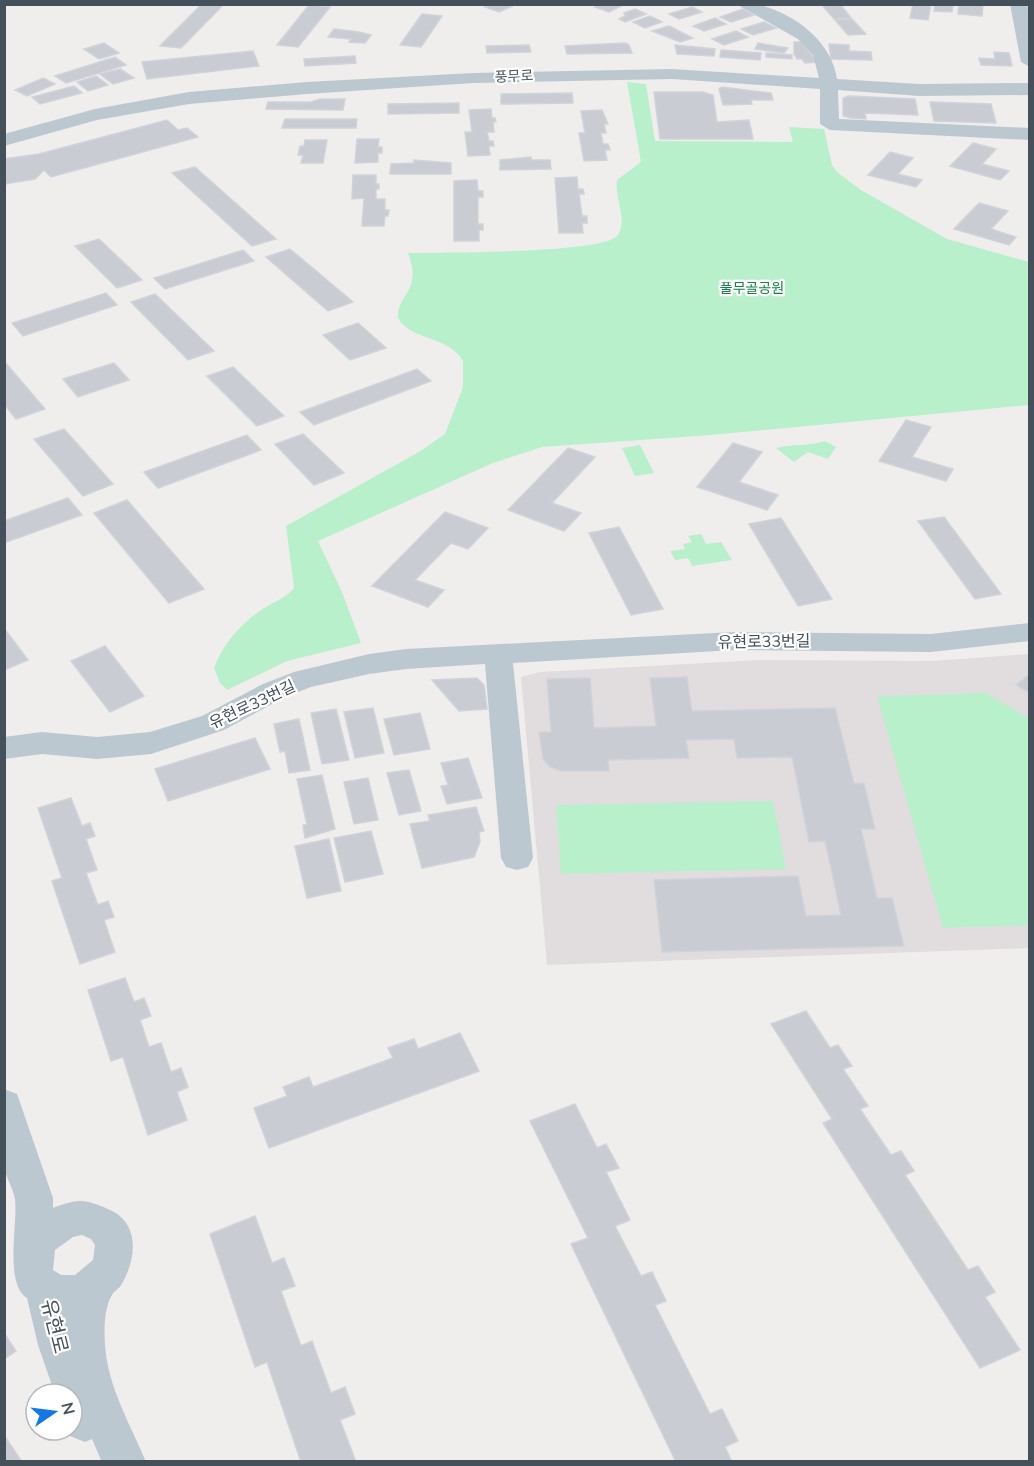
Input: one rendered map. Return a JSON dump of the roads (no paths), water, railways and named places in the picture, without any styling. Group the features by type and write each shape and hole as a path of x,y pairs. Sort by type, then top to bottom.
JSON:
{"street":[{"path":"744,4 809,39 822,56 827,81 830,124 1029,134"},
{"path":"1018,4 1029,62"},
{"name":"풍무로","path":"4,128 147,93 248,82 613,65 701,68 919,90 1029,89"},
{"name":"풍무로","path":"4,140 66,122 151,103 307,88 617,73 827,81 946,83 1029,80"},
{"name":"유현로33번길","path":"4,748 42,743 97,748 151,743 213,723 304,679 338,670 406,659 734,641 931,643 1029,632"},
{"path":"498,654 517,858"},
{"name":"유현로33번길","path":"4,729 42,743"},
{"path":"4,759 42,743"},
{"path":"4,1105 11,1134 30,1182 36,1210 32,1272 37,1282 45,1289 68,1295 94,1287 105,1277 113,1264 116,1250 114,1238 107,1227 97,1220 83,1217 50,1200 30,1182"},
{"path":"35,1247 43,1235 55,1225 69,1219 83,1217"},
{"name":"유현로","path":"94,1287 84,1329 86,1353 97,1399 125,1461"},
{"name":"유현로","path":"45,1289 78,1407 106,1461"}],"park label":[{"name":"풀무골공원","path":"752,288"}]}
